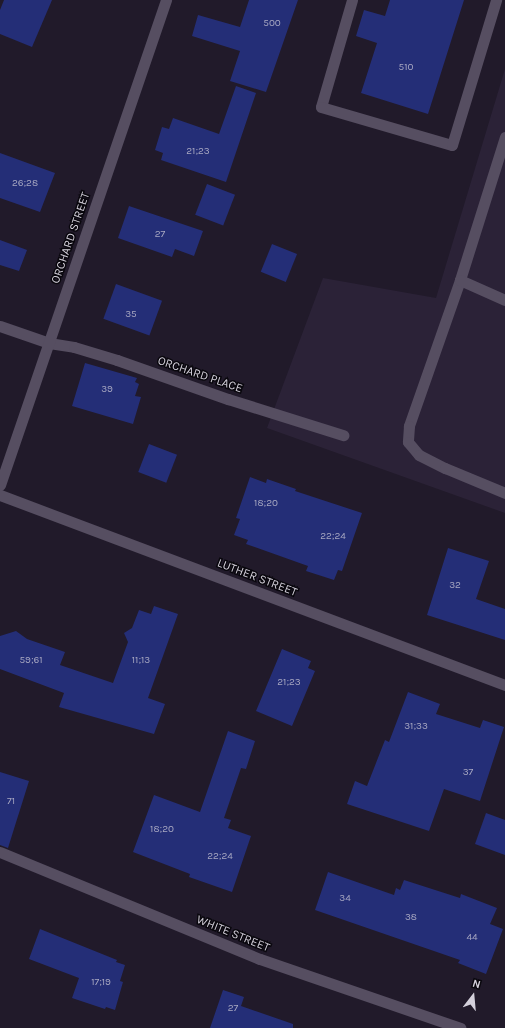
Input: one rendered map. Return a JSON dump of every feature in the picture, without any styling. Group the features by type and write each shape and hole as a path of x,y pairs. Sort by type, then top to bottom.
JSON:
{"street":[{"name":"ORCHARD STREET","path":"0,485 166,0"},
{"path":"352,0 321,107 452,145 496,0"},
{"path":"505,138 460,280 408,426 408,442 419,455 445,468 505,493"},
{"path":"460,280 505,300"},
{"name":"ORCHARD PLACE","path":"0,326 49,342 74,347 117,360 228,399 343,434"},
{"name":"LUTHER STREET","path":"0,495 505,685"},
{"name":"WHITE STREET","path":"0,852 260,959 460,1028"}],"shaded area":[{"path":"505,69 505,513 267,428 323,278 436,298"}],"building":[{"path":"4,0 52,0 32,47 0,34 0,10"},
{"path":"249,0 298,0 266,92 230,81 240,51 192,36 198,15 240,27"},
{"path":"390,0 464,0 428,114 361,93 377,43 356,36 364,10 385,16"},
{"path":"236,86 256,93 226,182 161,160 163,153 155,150 162,127 169,129 173,118 219,134"},
{"path":"0,153 55,173 40,212 0,198"},
{"path":"207,184 235,195 223,226 195,215"},
{"path":"129,206 203,231 194,256 175,249 172,257 118,238"},
{"path":"0,240 27,250 19,271 0,265"},
{"path":"272,244 297,254 286,282 261,272"},
{"path":"116,284 162,301 149,336 103,319"},
{"path":"85,363 137,378 135,382 139,384 135,396 141,397 133,424 72,406"},
{"path":"149,444 177,455 166,483 138,472"},
{"path":"250,477 266,483 267,479 296,489 295,491 362,513 342,571 338,570 334,580 306,571 308,566 246,544 248,540 234,535 240,519 236,518"},
{"path":"448,548 489,561 476,599 505,609 505,640 427,615"},
{"path":"154,606 178,614 148,698 165,704 154,734 59,707 64,693 0,669 0,636 16,631 27,639 65,652 60,665 113,683 128,642 124,633 132,628 139,610 151,614"},
{"path":"282,649 311,661 308,668 315,671 292,726 256,711"},
{"path":"408,692 440,704 436,714 480,728 483,720 504,727 480,801 444,789 429,831 347,804 355,781 367,786 385,740 389,742"},
{"path":"228,731 255,741 246,769 241,768 224,818 231,820 228,828 251,836 232,892 189,877 190,874 133,852 154,795 200,812"},
{"path":"0,772 29,781 8,848 0,845"},
{"path":"486,813 505,820 505,855 475,844"},
{"path":"328,872 394,895 396,888 400,890 404,880 460,898 461,894 497,908 490,924 503,929 486,974 458,963 460,960 315,910"},
{"path":"40,929 117,960 116,962 125,965 120,981 123,982 115,1010 106,1007 105,1009 72,998 79,978 29,959"},
{"path":"223,990 244,997 241,1006 293,1024 293,1028 210,1028"}]}
